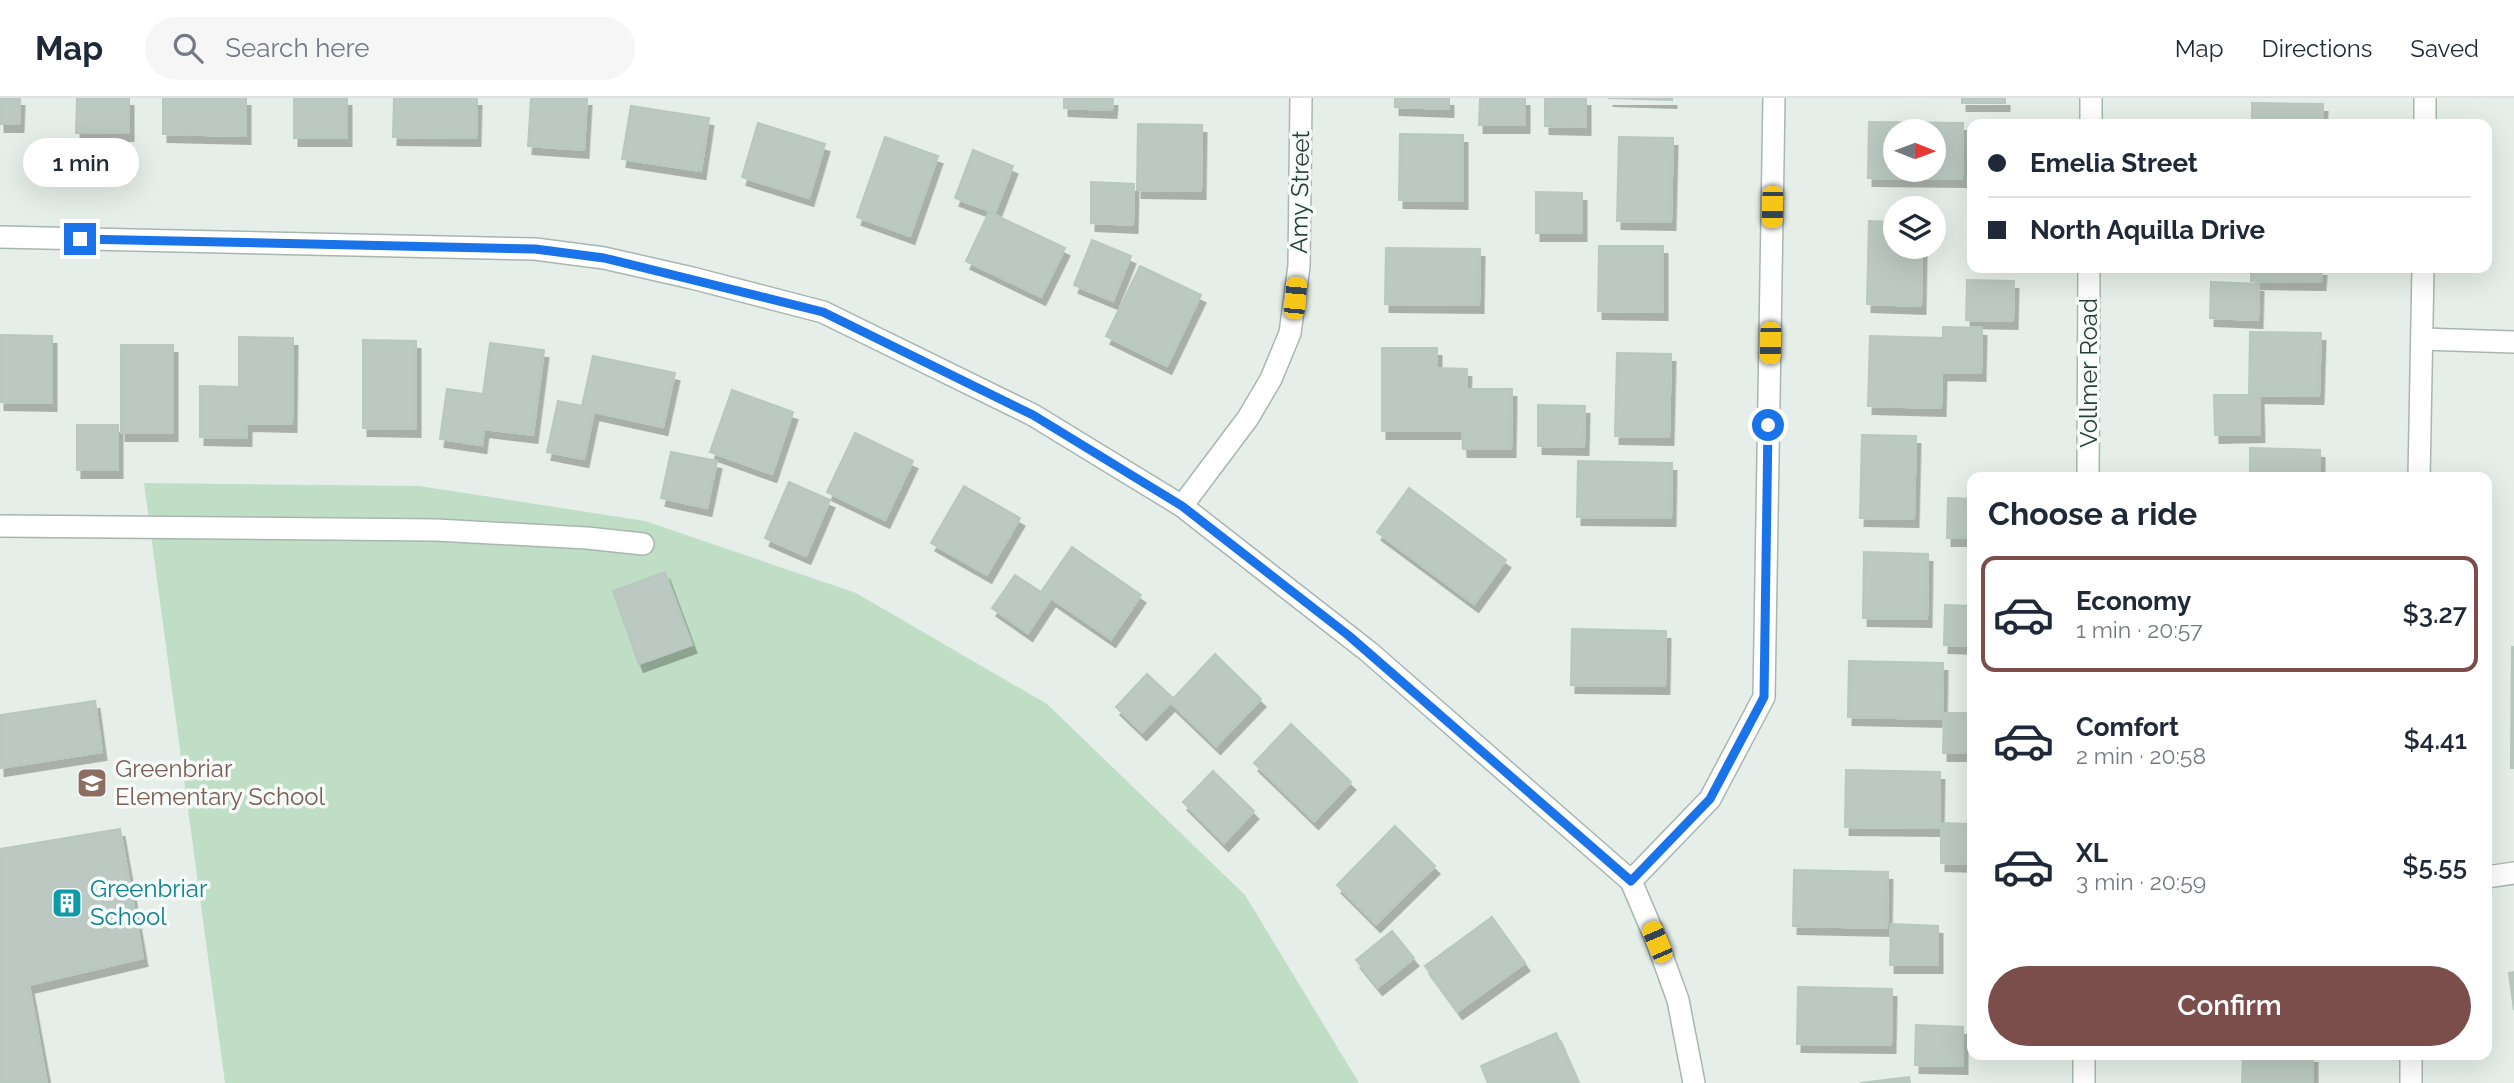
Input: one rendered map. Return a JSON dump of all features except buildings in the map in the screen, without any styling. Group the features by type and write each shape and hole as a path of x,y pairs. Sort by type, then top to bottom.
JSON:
{"street":[{"name":"Amy Street","path":"1182,506 1248,418 1271,379 1290,333 1299,265 1301,98"},
{"path":"1631,881 1710,799 1764,697 1774,98"},
{"path":"2091,98 2091,119"},
{"path":"2425,98 2425,119"},
{"path":"0,237 535,249 604,258 823,312 1033,415 1182,506 1369,652 1631,881 1678,1000 1694,1083"},
{"name":"Vollmer Road","path":"2088,472 2090,273"},
{"path":"2419,472 2423,273"},
{"path":"2422,339 2514,342"},
{"path":"0,526 436,530 587,538 643,544"},
{"path":"2492,876 2514,873"},
{"path":"2084,1060 2084,1083"},
{"path":"2411,1083 2412,1060"}],"green space":[{"path":"144,483 419,486 645,521 856,593 1047,704 1245,895 1359,1083 225,1083"}],"place":[{"name":"Greenbriar Elementary School","path":"92,783"},
{"name":"Greenbriar School","path":"67,903"}],"route":[{"path":"80,239 535,249 604,258 823,312 1033,415 1182,506 1369,652 1631,881 1710,799 1764,697 1768,425"}]}
